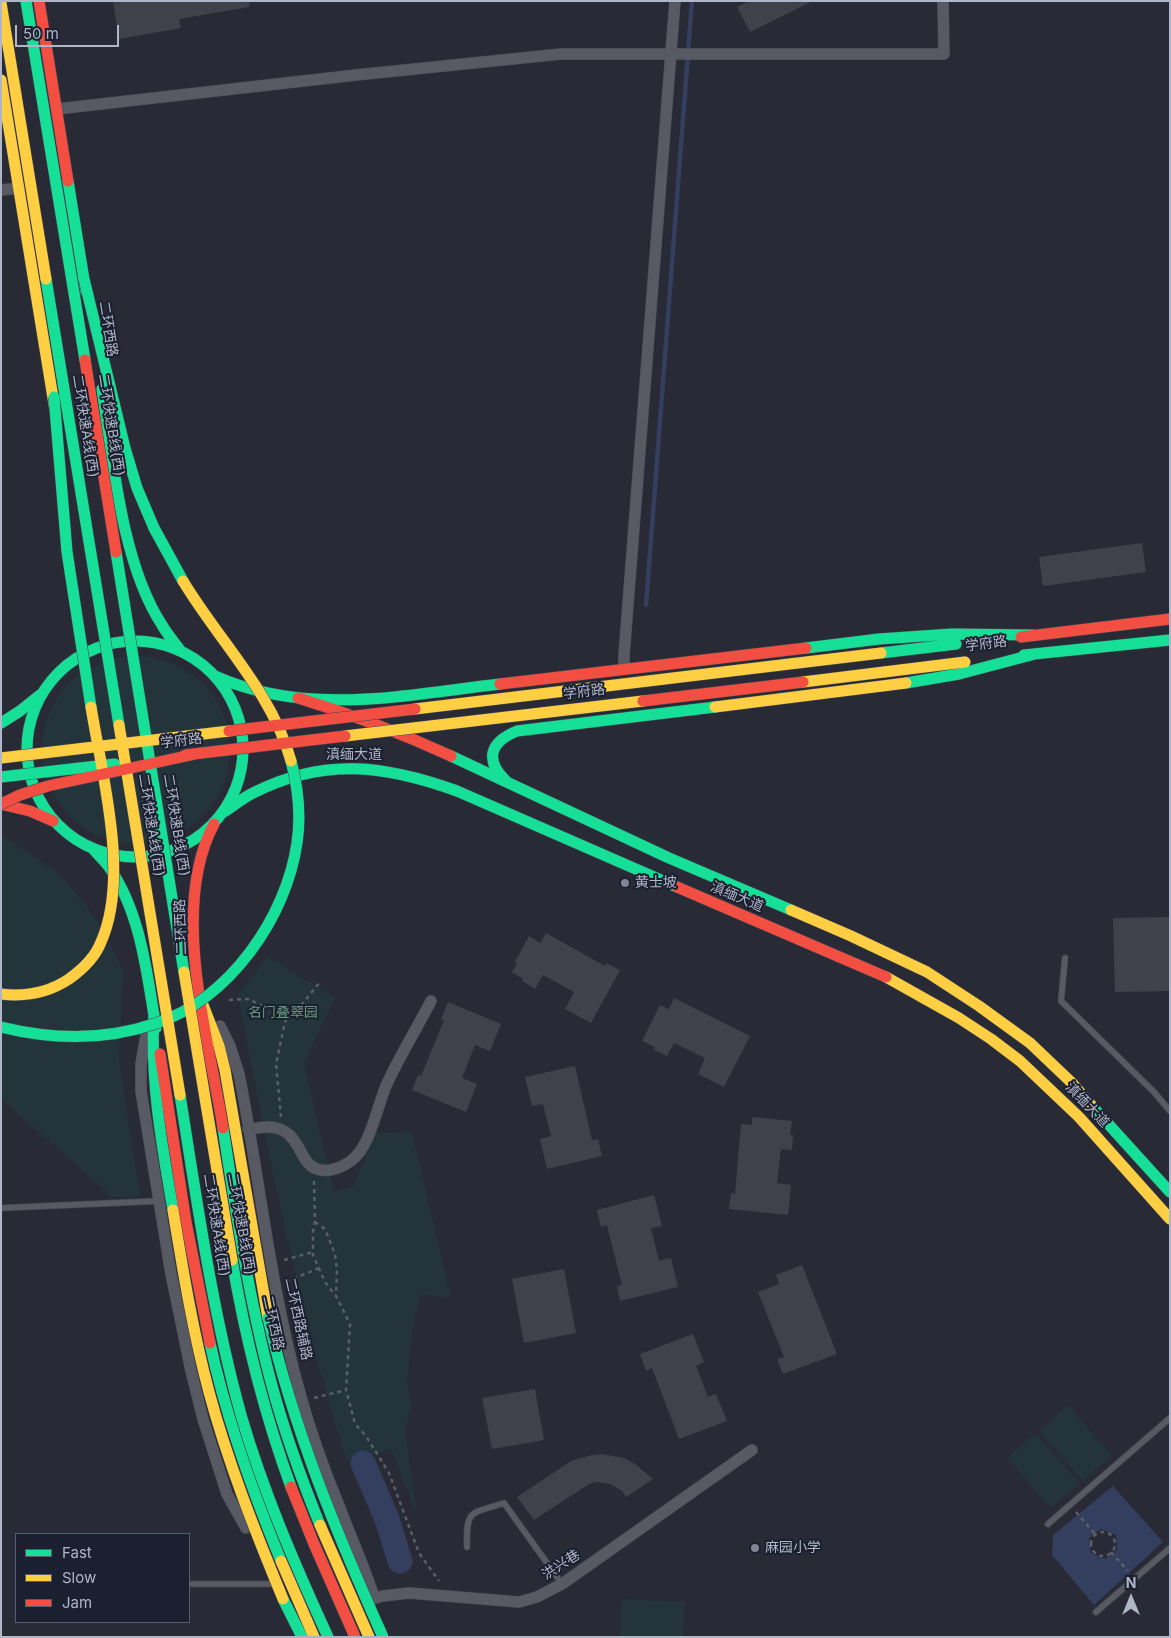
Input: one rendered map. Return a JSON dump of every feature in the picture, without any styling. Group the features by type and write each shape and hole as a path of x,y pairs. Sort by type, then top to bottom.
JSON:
{"main road":[{"name":"二环快速B线(西)","path":"26,1 241,1311 257,1380 283,1465 355,1637"},
{"name":"二环西路","path":"39,1 116,475 130,541 144,587 157,618 165,633 180,651"},
{"name":"二环快速A线(西)","path":"1,3 204,1243 222,1340 240,1409 263,1481 294,1560 328,1637"},
{"path":"1,80 67,483 75,555 76,599 71,650 66,667"},
{"path":"1,1026 19,1032 55,1036 109,1035 158,1023 201,1000 239,965 272,917 288,881 299,828 298,794 295,778 287,747 276,719 262,695 209,622 180,576 154,529 137,490 122,437 46,121"},
{"path":"1,994 18,996 50,990 67,982 81,972 101,942 110,912 113,888 111,830 74,607 63,517 55,418 50,300"},
{"path":"67,483 74,494 83,498 95,499 106,496 112,490 116,475"},
{"name":"学府路","path":"1,758 1170,619"},
{"name":"学府路","path":"215,676 235,685 253,690 298,698 336,701 363,700 887,638 952,634 1033,635"},
{"name":"学府路","path":"1,777 1035,654 1170,640"},
{"path":"1,723 28,706 66,667 92,651 121,642 152,642 180,651 204,666 215,676 232,699 244,739 243,768 233,798 214,824 188,844 174,851 158,855 142,858 126,857 94,850"},
{"path":"509,783 500,776 493,763 492,754 498,742 506,735 517,731 908,683 972,671 1035,654"},
{"path":"542,679 532,687 529,703 535,718 541,724 549,726"},
{"path":"45,690 32,717 28,732 27,757 31,780 37,795 55,822 67,833 94,850 112,869 128,902 140,945 154,1014 196,1270 215,1366 242,1460 288,1582 314,1637"},
{"name":"滇缅大道","path":"298,698 384,726 669,858 851,936 927,972 979,1006 1030,1043 1072,1083 1170,1192"},
{"path":"1,804 20,795 48,786 200,754"},
{"name":"滇缅大道","path":"224,812 245,797 270,784 299,775 330,769 364,768 400,772 457,791 894,981 961,1019 1019,1060 1068,1105 1170,1219"},
{"path":"1,804 30,811 55,822"},
{"name":"二环西路","path":"214,824 200,856 194,898 196,954 245,1262 267,1369 282,1422 304,1485 369,1637"},
{"path":"302,1637 283,1599 259,1542 223,1440 196,1337 153,1083 152,1045 154,1014 158,1000 174,992 191,993 198,998 203,1005 219,1046 226,1070 268,1318 288,1396 310,1465 340,1541 384,1637"}],"street":[{"path":"624,670 673,54 675,1"},
{"path":"56,109 561,54 944,54 943,1"},
{"path":"1,190 19,188"},
{"path":"248,1129 268,1127 293,1137 308,1163 317,1170 329,1170 343,1166 358,1154 364,1143 387,1085 431,1002"},
{"name":"二环西路辅路","path":"203,1005 220,1025 233,1054 241,1086 270,1262 288,1348 302,1402 321,1460 363,1564 375,1598 384,1637"},
{"path":"154,1014 143,1049 141,1082 159,1201 185,1348 201,1411 227,1494 241,1520 265,1556 288,1582"},
{"name":"洪兴巷","path":"354,1604 375,1598 409,1593 519,1602 537,1597 562,1584 752,1450"}],"lane":[{"path":"1065,958 1061,1002 1154,1092 1170,1111"},
{"path":"1,1208 159,1201"},
{"path":"1048,1524 1170,1418"},
{"path":"467,1547 466,1524 473,1513 504,1503 562,1584"},
{"path":"1096,1612 1170,1548"},
{"path":"190,1584 270,1584 288,1582"}],"path":[{"path":"282,1131 276,1064 284,1022 291,1011 303,1003 320,982"},
{"path":"227,1000 249,999 258,1004 281,1011 288,1017"},
{"path":"317,1170 314,1183 314,1252 325,1282 336,1296 350,1324 346,1390 354,1424 366,1436 389,1473 419,1553 439,1581"},
{"path":"315,1222 325,1229 336,1254 336,1296"},
{"path":"270,1262 275,1263 314,1252"},
{"path":"275,1287 319,1268"},
{"path":"302,1402 346,1390"},
{"path":"1076,1513 1096,1535"},
{"path":"1102,1531 1114,1536 1115,1549 1105,1556 1093,1552 1091,1539 1096,1535 1102,1531"},
{"path":"1111,1552 1131,1575"}],"green space":[{"path":"136,656 172,663 196,677 209,690 223,714 230,750 223,786 209,810 196,823 172,837 136,844 100,837 76,823 63,810 49,786 42,750 49,714 63,690 76,677 100,663"},
{"path":"1,834 58,873 86,905 103,930 123,971 119,1060 140,1197 113,1197 1,1099"},
{"name":"名门叠翠园","path":"268,956 335,998 304,1064 334,1191 352,1187 376,1133 412,1132 451,1297 420,1295 411,1340 407,1383 411,1403 405,1432 417,1515 391,1449 347,1462 314,1347 285,1230 238,994"},
{"path":"1068,1405 1112,1455 1083,1481 1039,1431"},
{"path":"1035,1433 1080,1483 1051,1508 1007,1458"},
{"path":"622,1599 685,1602 683,1637 620,1637"}],"water":[{"path":"1113,1486 1163,1542 1094,1605 1052,1555 1053,1535","holes":["1101,1529 1116,1535 1117,1550 1105,1559 1091,1553 1089,1538"]}],"building":[{"path":"113,1 249,1 249,7 179,19 181,28 119,39"},
{"path":"749,1 813,1 750,32 737,7"},
{"path":"1142,543 1146,572 1043,586 1039,557"},
{"path":"1170,917 1170,991 1115,992 1113,918"},
{"path":"546,933 605,966 606,963 620,970 591,1023 565,1009 574,992 543,975 535,989 512,972 517,963 515,962 529,936 540,943"},
{"path":"674,998 750,1036 724,1087 698,1074 705,1058 674,1043 667,1056 654,1050 655,1047 642,1041 660,1005 669,1009"},
{"path":"448,1002 501,1024 490,1051 475,1045 462,1078 477,1084 466,1112 412,1090 418,1075 421,1076 444,1020 441,1019"},
{"path":"575,1066 592,1140 598,1139 602,1156 547,1169 540,1139 551,1136 543,1104 532,1106 525,1077"},
{"path":"752,1117 792,1121 790,1135 793,1135 792,1150 781,1149 777,1183 791,1185 788,1215 729,1209 731,1193 735,1194 741,1124 752,1125"},
{"path":"654,1195 662,1226 651,1228 659,1261 671,1258 678,1287 620,1301 617,1286 622,1285 607,1225 601,1227 597,1210"},
{"path":"802,1265 837,1354 783,1374 777,1359 784,1357 758,1292 779,1284 776,1275"},
{"path":"564,1269 576,1333 524,1343 512,1279"},
{"path":"693,1334 704,1362 696,1366 708,1397 716,1394 727,1421 679,1439 652,1368 646,1371 640,1354"},
{"path":"535,1389 544,1440 492,1449 482,1398"},
{"path":"602,1454 624,1458 635,1464 653,1479 626,1497 622,1491 610,1484 596,1482 589,1484 534,1520 517,1497 571,1461"}],"waterway":[{"path":"646,605 692,1"},
{"path":"363,1463 387,1519 400,1561"}],"traffic: fast":[{"path":"26,1 85,360"},
{"path":"68,181 86,292"},
{"path":"46,279 119,725"},
{"path":"84,279 125,448 137,488 154,528 183,581"},
{"path":"102,389 115,479 128,543 148,600 168,635 180,650"},
{"path":"54,397 67,552 91,707"},
{"path":"116,552 184,972"},
{"path":"806,648 879,639 952,634 1033,635"},
{"path":"1024,655 1170,640"},
{"path":"124,641 146,641 176,649 195,659 212,672 225,689 235,708 243,738 243,749 243,760 235,790 225,809 212,826 195,839 166,853 146,857 124,857 104,853 84,844 66,833 51,818 31,780 27,760 27,738 31,718 40,698 51,680 66,665 104,645 124,641"},
{"path":"881,653 956,644"},
{"path":"906,683 959,674 1035,654"},
{"path":"215,676 249,689 285,696 320,699 356,700 500,684"},
{"path":"1,723 40,695"},
{"path":"506,781 495,766 493,752 501,740 517,731 715,707"},
{"path":"451,756 669,858 791,910"},
{"path":"1,1027 40,1034 79,1037 99,1036 138,1029 184,1011 208,995 230,975 250,952 267,926 281,899 291,871 299,822 297,791 291,761"},
{"path":"1,777 115,764"},
{"path":"224,812 253,793 305,774 355,769 405,775 457,791 677,887"},
{"path":"94,850 120,885 136,924 146,965 156,1028"},
{"path":"154,1014 155,1088 173,1210"},
{"path":"180,1095 213,1296 241,1415 259,1472 280,1528 328,1637"},
{"path":"1091,1105 1170,1192"},
{"path":"223,1128 244,1256 263,1351 287,1436 320,1525"},
{"path":"232,1260 256,1375 291,1487"},
{"path":"268,1318 278,1360 303,1440 349,1559 383,1637"},
{"path":"210,1343 216,1371 241,1454 281,1561"},
{"path":"283,1599 302,1637"}],"traffic: slow":[{"path":"1,3 46,279"},
{"path":"1,80 55,410"},
{"path":"183,581 258,690 271,712 291,761"},
{"path":"415,709 881,653"},
{"path":"884,672 965,662"},
{"path":"803,682 884,672"},
{"path":"715,707 906,683"},
{"path":"345,736 643,701"},
{"path":"1,994 19,995 36,993 61,984 84,967 92,958 101,942 109,916 113,887 113,857 107,794 91,707"},
{"path":"119,725 180,1095"},
{"path":"1,758 229,731"},
{"path":"791,910 927,972 979,1006 1030,1043 1072,1083 1091,1105"},
{"path":"184,972 232,1260"},
{"path":"886,977 959,1018 1020,1061 1079,1117 1170,1219"},
{"path":"203,1005 219,1046 225,1070 268,1318"},
{"path":"173,1210 193,1324 216,1418 243,1497 283,1599"},
{"path":"320,1525 369,1637"},
{"path":"281,1561 314,1637"}],"traffic: jam":[{"path":"39,1 68,181"},
{"path":"85,360 116,552"},
{"path":"1021,637 1170,619"},
{"path":"500,684 806,648"},
{"path":"643,701 803,682"},
{"path":"298,698 376,724 451,756"},
{"path":"229,731 415,709"},
{"path":"185,755 345,736"},
{"path":"1,804 20,795 48,786 200,753"},
{"path":"1,804 30,811 53,821"},
{"path":"214,824 201,858 194,894 193,934 202,1015 223,1128"},
{"path":"677,887 886,977"},
{"path":"160,1054 186,1222 210,1343"},
{"path":"291,1487 355,1637"}],"place":[{"name":"黄士坡","path":"625,883"},
{"name":"麻园小学","path":"755,1548"}]}
